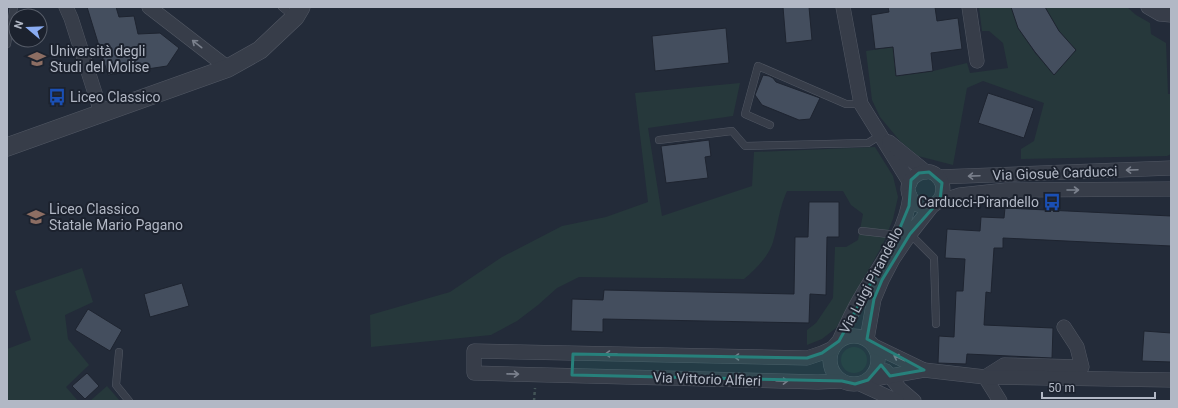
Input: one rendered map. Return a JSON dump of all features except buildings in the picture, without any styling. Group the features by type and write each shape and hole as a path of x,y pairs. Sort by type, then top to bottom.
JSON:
{"street":[{"path":"66,7 71,18 101,112"},
{"path":"149,7 228,68"},
{"path":"843,7 861,104 881,135 910,189 913,202 919,206 926,207 935,204 942,197 942,183 881,135"},
{"path":"969,7 977,61"},
{"path":"1148,7 1160,14 1171,15"},
{"path":"7,147 101,112 228,68 260,50 292,10"},
{"name":"Via Giosuè Carducci","path":"932,175 1164,168 1171,164"},
{"path":"910,189 916,175 932,175"},
{"name":"Via Luigi Pirandello","path":"870,342 874,300 904,234 909,206 910,189"},
{"name":"Via Giosuè Carducci","path":"935,204 960,195 1006,190 1171,189"},
{"name":"Via Luigi Pirandello","path":"836,344 848,319 880,268 904,234 935,204"},
{"path":"985,377 1004,365 1082,367 1077,347 1064,327"},
{"path":"924,370 862,337 848,337 836,344 830,356 830,366 834,374 842,381 850,384 924,370 985,377 1171,380"},
{"path":"864,382 875,372 878,362 878,353 870,342"},
{"name":"Via Vittorio Alfieri","path":"836,344 822,353 807,358 474,351 474,373 818,382 842,381"},
{"path":"572,375 573,354"},
{"path":"878,362 900,389 914,401"},
{"path":"985,377 1000,401"},
{"path":"864,382 897,401"}],"lane":[{"path":"7,44 14,7"},
{"path":"770,125 744,114 758,66 846,104 861,104"},
{"path":"659,140 732,131 745,146 868,144 881,135"},
{"path":"862,231 904,234 934,258 936,324"},
{"path":"119,352 116,385 129,401"}],"highlighted area":[{"path":"929,172 942,183 940,200 910,234 882,280 874,299 867,339 924,370 890,376 881,365 868,380 855,384 842,381 572,375 573,354 807,358 822,353 839,341 897,235 909,206 911,180 919,173"}],"shaded area":[{"path":"979,7 1011,7 1018,28 1035,53 1054,75 1076,50 1059,31 1045,7 1127,7 1136,15 1150,23 1151,34 1166,43 1168,94 1171,94 1171,154 1167,156 1021,159 1021,149 1034,141 1044,103 983,81 967,88 953,165 918,156 900,141 880,117 872,100 866,51 893,47 897,76 933,71 967,63 970,73 1008,68 1003,43 989,31 982,31"},
{"path":"740,83 733,116 648,128 662,216 752,186 754,152 875,147 893,176 898,197 893,219 883,244 836,328 822,339 807,345 807,330 816,323 833,298 835,247 846,247 858,240 863,214 851,205 843,191 787,191 782,204 771,247 761,262 744,279 579,277 557,288 517,321 491,335 371,347 370,315 450,292 502,257 562,226 606,217 648,202 635,93"},
{"path":"82,268 93,302 65,315 68,339 89,365 66,387 78,401 7,401 7,349 31,340 15,291"},
{"path":"854,347 863,351 867,360 863,369 854,373 845,369 841,360 845,351"},
{"path":"107,386 120,401 90,401"}],"place":[{"name":"Università degli Studi del Molise","path":"37,59"},
{"name":"Liceo Classico","path":"57,97"},
{"name":"Carducci-Pirandello","path":"1052,202"},
{"name":"Liceo Classico Statale Mario Pagano","path":"36,217"}]}
